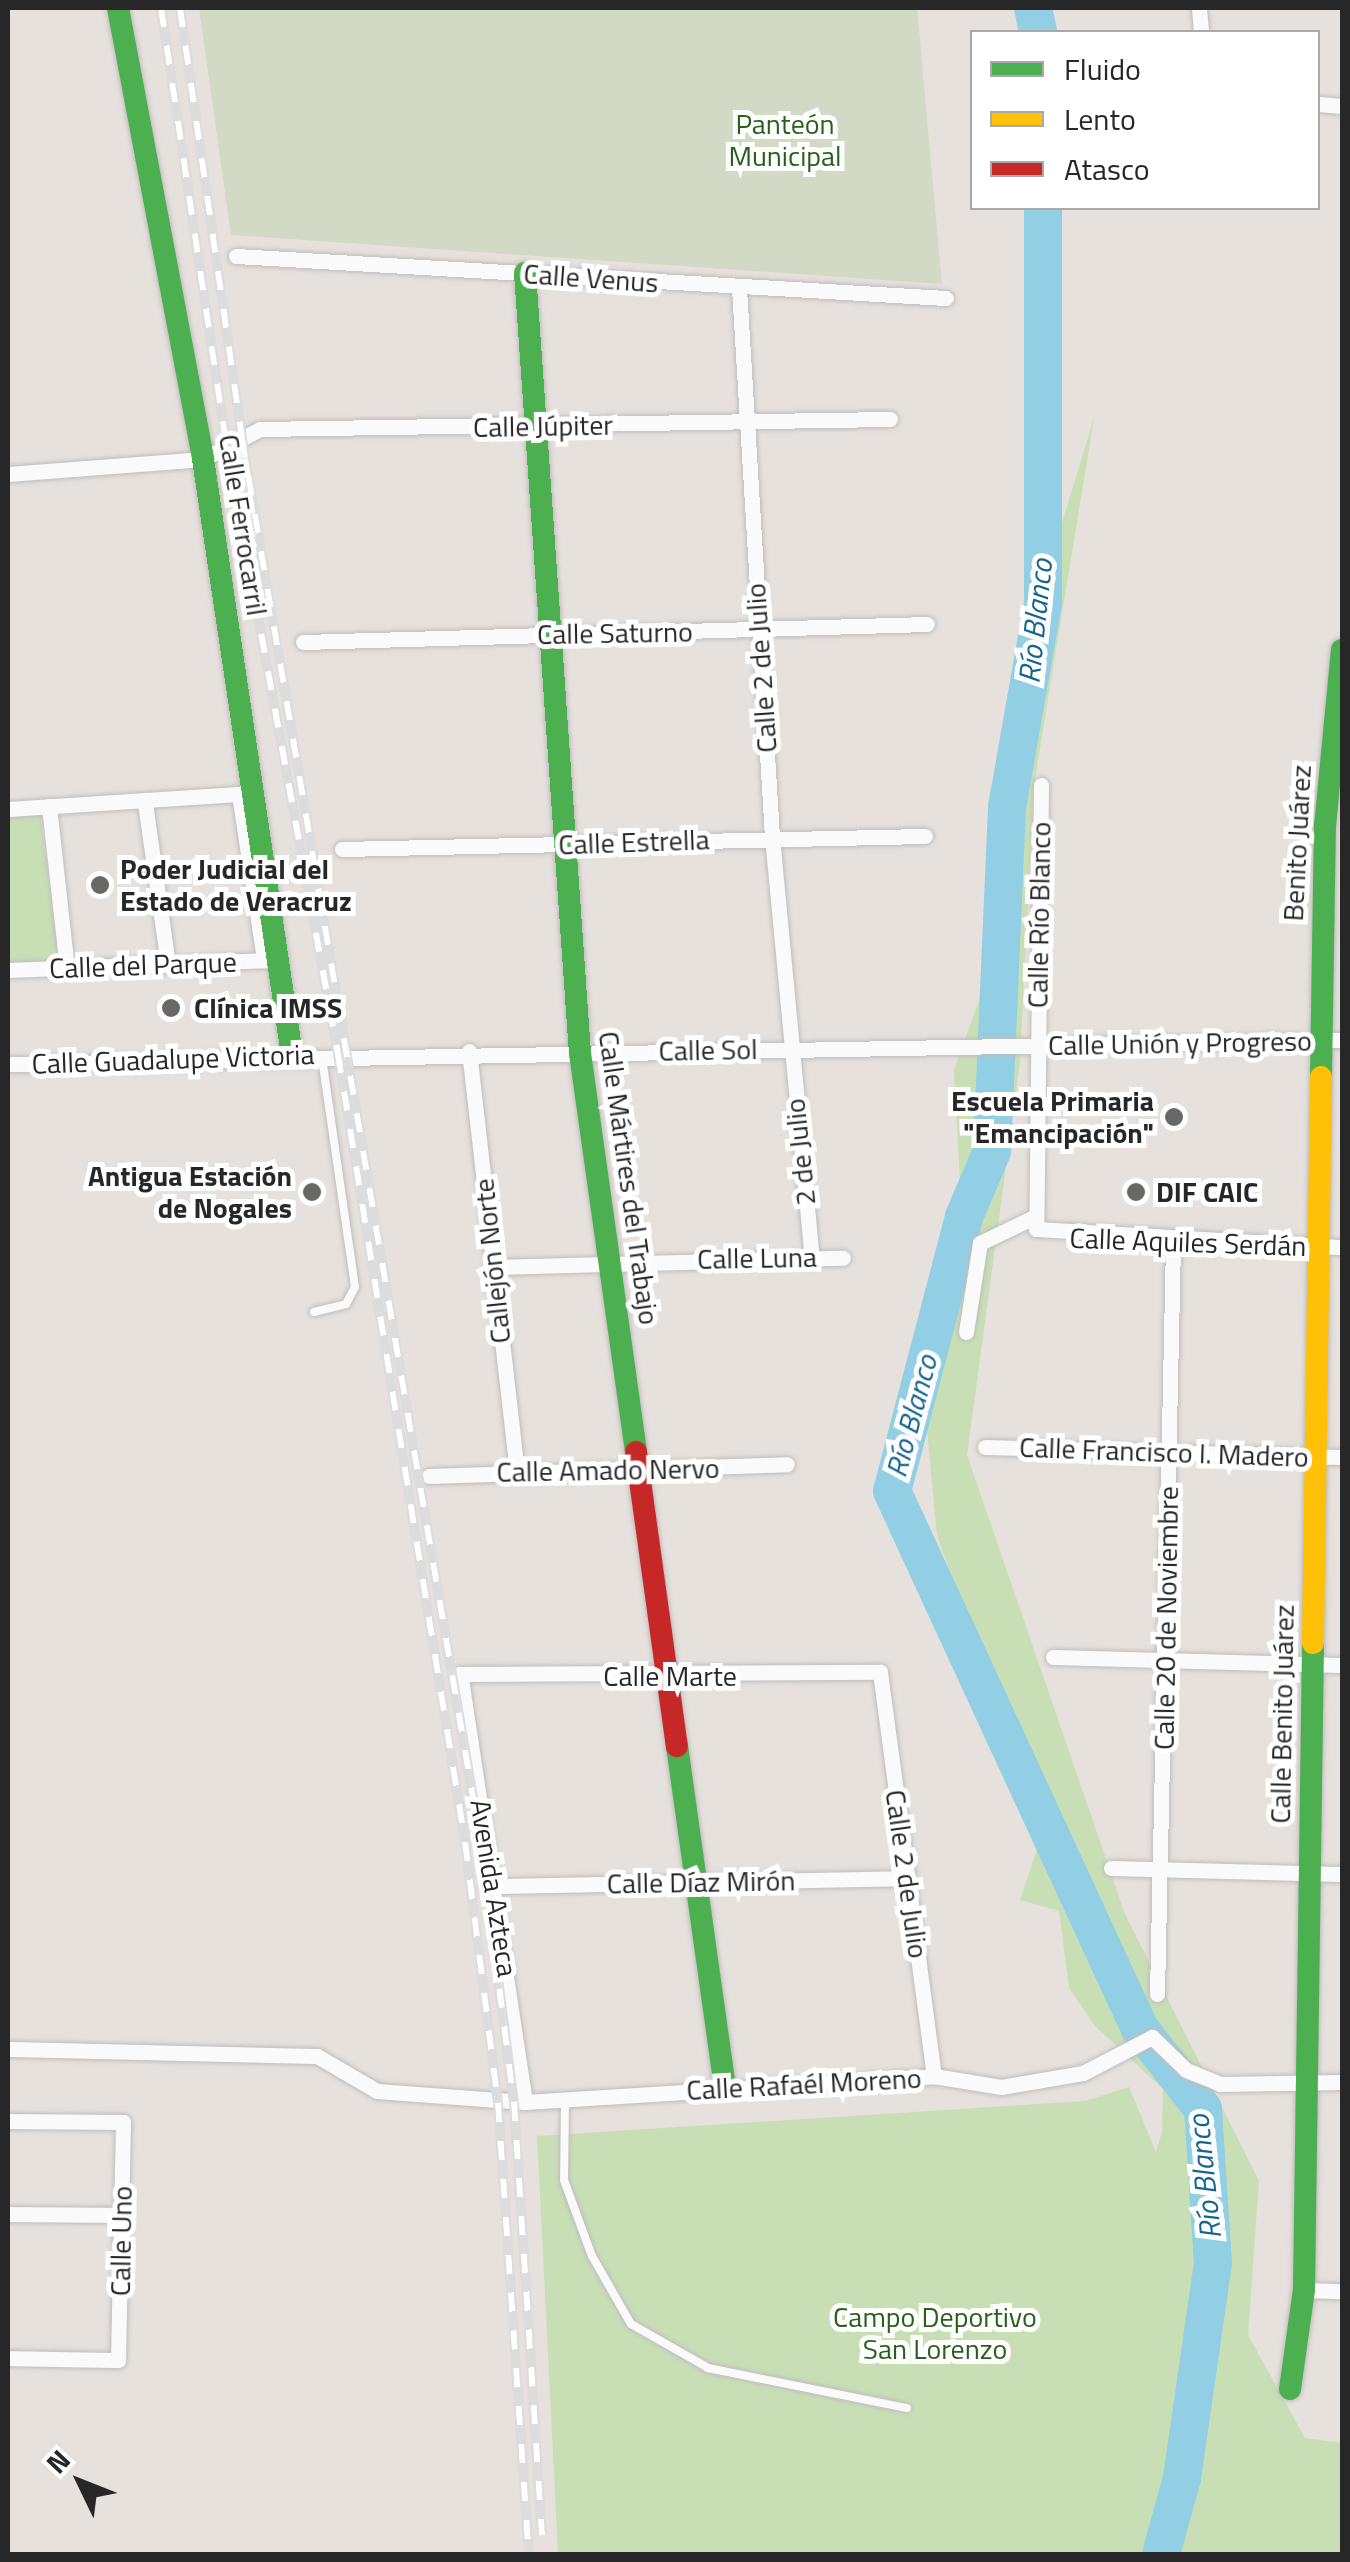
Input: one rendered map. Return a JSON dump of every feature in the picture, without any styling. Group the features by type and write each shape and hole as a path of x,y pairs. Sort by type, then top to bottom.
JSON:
{"street":[{"name":"Calle Ferrocarril","path":"118,8 203,459 272,959 292,1054"},
{"name":"Calle Venus","path":"236,256 946,298"},
{"name":"Calle Mártires del Trabajo","path":"525,273 580,1053 725,2086"},
{"name":"Calle 2 de Julio","path":"739,288 758,630 789,1048"},
{"name":"Calle Júpiter","path":"203,459 260,430 890,419"},
{"path":"8,474 203,459"},
{"name":"Calle Saturno","path":"303,642 927,624"},
{"name":"Benito Juárez","path":"1318,1039 1342,650"},
{"name":"Calle Río Blanco","path":"1034,1224 1041,785"},
{"path":"8,809 239,794 272,959"},
{"path":"145,803 168,965"},
{"path":"48,806 66,968"},
{"name":"Calle Estrella","path":"342,850 925,836"},
{"name":"Calle del Parque","path":"8,970 272,959"},
{"name":"Calle Benito Juárez","path":"1290,2390 1304,2290 1318,1039"},
{"name":"Calle Unión y Progreso","path":"1018,1045 1342,1040"},
{"name":"Calle Sol","path":"330,1054 580,1053 946,1042 1018,1045"},
{"name":"2 de Julio","path":"789,1048 812,1256"},
{"name":"Callejón Norte","path":"469,1051 517,1471"},
{"name":"Calle Guadalupe Victoria","path":"8,1064 330,1054"},
{"path":"966,1332 980,1243 1034,1224"},
{"name":"Calle Aquiles Serdán","path":"1034,1224 1173,1242 1342,1247"},
{"name":"Calle 20 de Noviembre","path":"1157,1994 1173,1242"},
{"name":"Calle Luna","path":"492,1268 843,1258"},
{"name":"Calle Francisco I. Madero","path":"985,1447 1342,1457"},
{"name":"Calle Amado Nervo","path":"429,1476 787,1464"},
{"path":"1052,1657 1342,1665"},
{"name":"Calle 2 de Julio","path":"880,1672 934,2076"},
{"name":"Calle Marte","path":"460,1674 668,1678 880,1672"},
{"name":"Avenida Azteca","path":"460,1674 525,2102"},
{"path":"1111,1868 1342,1874"},
{"name":"Calle Díaz Mirón","path":"495,1886 908,1878"},
{"name":"Calle Rafaél Moreno","path":"8,2049 317,2056 377,2091 525,2102 725,2086 934,2076 1000,2087 1106,2063 1152,2036 1186,2070 1220,2084 1306,2083"},
{"path":"1306,2083 1342,2082"},
{"name":"Calle Uno","path":"8,2121 124,2122 118,2360 8,2358"},
{"path":"8,2214 121,2216"},
{"path":"1304,2290 1342,2291"}],"lane":[{"path":"314,1312 346,1304 354,1287 330,1054"},
{"path":"566,2101 569,2144 564,2180 592,2256 631,2324 708,2368 907,2408"}],"green space":[{"name":"Panteón Municipal","path":"199,8 917,8 942,284 231,235"},
{"name":"Campo Deportivo San Lorenzo","path":"1094,418 1034,785 1020,1063 967,1455 1125,1914 1259,2181 1248,2335 1305,2438 1342,2443 1342,2554 558,2554 537,2136 1085,2101 1129,2087 1156,2152 1162,2132 1163,2089 1095,2026 1069,1988 1059,1911 1020,1900 1044,1828 937,1536 922,1378 962,1220 954,1070 989,972 1009,696"},
{"path":"40,812 60,961 8,964 8,814"}],"waterway":[{"name":"Río Blanco","path":"1033,8 1038,30"},
{"name":"Río Blanco","path":"1043,210 1043,603 1007,808 992,1151 964,1217 892,1491 1140,2029 1203,2109 1213,2263 1182,2478 1161,2554"}],"railway":[{"path":"161,8 227,447 338,1054 465,1842 498,2103 529,2554"},
{"path":"180,8 242,439 480,1838 514,2102 542,2535"}],"traffic: fast":[{"path":"118,8 203,459 292,1055"},
{"path":"525,273 580,1053 636,1452"},
{"path":"1321,1077 1325,826 1342,650"},
{"path":"1290,2389 1304,2290 1313,1643"},
{"path":"677,1746 725,2086"}],"traffic: slow":[{"path":"1313,1643 1321,1077"}],"traffic: jam":[{"path":"636,1452 677,1746"}],"place":[{"name":"Poder Judicial del Estado de Veracruz","path":"100,885"},
{"name":"Clínica IMSS","path":"171,1008"},
{"name":"Escuela Primaria \"Emancipación\"","path":"1174,1117"},
{"name":"Antigua Estación de Nogales","path":"312,1192"},
{"name":"DIF CAIC","path":"1136,1192"}]}
